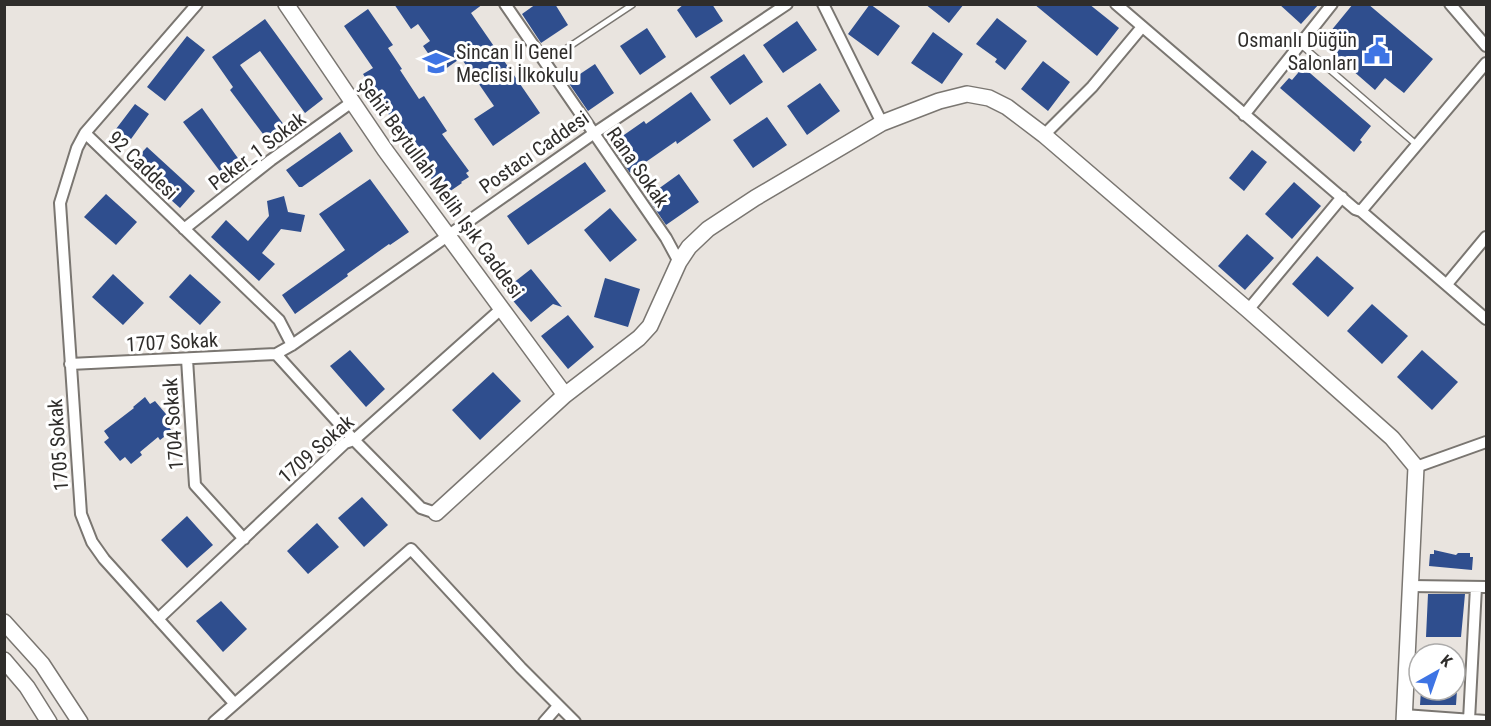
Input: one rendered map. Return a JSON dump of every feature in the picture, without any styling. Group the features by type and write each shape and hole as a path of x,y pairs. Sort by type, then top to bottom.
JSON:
{"street":[{"name":"92 Caddesi","path":"197,4 85,133 279,320 292,345"},
{"name":"Şehit Beytullah Melih Işık Caddesi","path":"285,4 352,102 565,395"},
{"name":"Postacı Caddesi","path":"276,354 593,134 787,4"},
{"path":"823,4 882,123"},
{"path":"1116,4 1486,319"},
{"path":"1244,115 1332,4"},
{"path":"1450,4 1486,46"},
{"name":"Rana Sokak","path":"509,6 544,63 666,238 679,262"},
{"path":"1044,135 1092,87 1142,27"},
{"path":"1360,211 1486,63"},
{"path":"276,354 354,440 421,508 436,513 565,395 639,338 650,326 679,262 689,247 708,230 755,198 882,123 939,101 967,94 989,98 1007,107 1044,135 1248,310 1392,438 1416,467 1404,718 1486,720"},
{"name":"Peker_1 Sokak","path":"184,229 271,160 352,102"},
{"name":"1705 Sokak","path":"85,133 77,148 60,203 81,514 92,542 234,703"},
{"path":"1248,310 1342,197"},
{"path":"1447,284 1486,237"},
{"name":"1709 Sokak","path":"158,619 345,443 354,440 501,309"},
{"name":"1707 Sokak","path":"70,364 276,354"},
{"name":"1704 Sokak","path":"187,359 195,486 244,539"},
{"path":"1416,467 1486,442"},
{"path":"214,722 411,549 574,722"},
{"path":"1410,586 1481,587 1469,720"},
{"path":"4,622 42,664 80,722"},
{"path":"4,660 27,687 50,722"},
{"path":"544,722 558,705"}],"lane":[{"path":"544,63 632,5"},
{"path":"1300,44 1417,145"}],"building":[{"path":"394,4 483,4 471,13 540,113 493,146 474,119 494,106 461,58 441,72 423,46 430,41 418,24 411,29"},
{"path":"536,4 555,4 568,25 541,43 522,14"},
{"path":"684,4 712,4 723,21 696,38 677,10"},
{"path":"870,4 900,26 878,56 848,34"},
{"path":"925,4 964,4 949,23"},
{"path":"1034,4 1089,4 1119,28 1097,56"},
{"path":"1279,4 1319,4 1301,24"},
{"name":"Osmanlı Düğün Salonları","path":"1353,4 1368,4 1433,59 1404,93 1385,78 1375,90 1321,43"},
{"path":"368,9 393,45 388,48 402,69 400,70 419,99 424,96 447,131 442,134 469,171 466,173 469,177 443,196 414,153 410,156 387,121 391,118 363,74 373,68 344,26"},
{"path":"997,18 1027,41 1005,70 995,62 997,59 976,44"},
{"path":"265,19 323,99 305,113 260,51 240,65 287,129 269,142 230,90 233,87 212,57"},
{"path":"797,21 817,50 783,73 763,45"},
{"path":"647,28 666,57 640,75 620,46"},
{"path":"933,32 963,54 942,84 911,63"},
{"path":"187,36 205,50 165,101 147,87"},
{"path":"744,54 763,82 730,105 710,77"},
{"path":"1043,61 1070,82 1048,111 1021,89"},
{"path":"595,64 614,93 588,111 568,82"},
{"path":"1303,67 1371,126 1354,152 1280,88 1289,78 1292,80"},
{"path":"820,83 840,111 807,135 787,106"},
{"path":"691,92 711,120 630,173 611,144 644,121 646,124"},
{"path":"135,104 149,114 131,139 116,129"},
{"path":"202,108 240,161 222,174 183,122"},
{"path":"767,117 787,145 753,168 733,140"},
{"path":"340,132 353,151 299,187 286,170"},
{"path":"147,147 195,191 180,208 131,164"},
{"path":"1252,150 1267,162 1244,191 1229,178"},
{"path":"585,162 606,191 528,245 507,216"},
{"path":"679,174 699,202 666,225 647,197"},
{"path":"370,179 409,232 347,274 348,276 295,314 282,295 345,250 319,214"},
{"path":"1294,182 1321,206 1292,239 1265,214"},
{"path":"106,194 137,222 116,245 84,217"},
{"path":"284,196 288,212 305,215 301,232 281,229 262,253 275,264 259,281 211,237 226,220 248,241 269,216 267,201"},
{"path":"610,208 637,240 610,262 584,230"},
{"path":"1247,234 1274,258 1245,290 1218,266"},
{"path":"1317,256 1354,288 1328,317 1292,284"},
{"path":"531,269 562,307 553,304 531,322 504,290"},
{"path":"113,274 144,303 123,325 92,297"},
{"path":"190,274 221,302 200,325 169,297"},
{"path":"605,278 640,289 628,327 594,317"},
{"path":"1372,304 1408,336 1382,364 1347,331"},
{"path":"568,315 594,347 568,369 541,336"},
{"path":"350,350 385,389 366,407 330,366"},
{"path":"1422,350 1458,382 1432,410 1397,377"},
{"path":"493,372 521,401 480,440 452,410"},
{"path":"145,397 150,404 155,401 171,420 166,424 172,431 160,440 158,437 140,452 142,455 131,464 125,457 120,461 104,442 109,438 104,431"},
{"path":"362,497 388,525 364,547 338,518"},
{"path":"187,516 213,545 187,568 161,540"},
{"path":"317,523 339,547 308,574 287,551"},
{"path":"1434,550 1456,555 1470,553 1470,557 1473,557 1472,570 1429,566 1430,554 1434,554"},
{"path":"1428,594 1465,594 1461,637 1426,637"},
{"path":"221,601 247,629 223,652 196,621"},
{"path":"1420,702 1456,702 1456,705 1420,705"}],"place":[{"name":"Osmanlı Düğün Salonları","path":"1377,51"},
{"name":"Sincan İl Genel Meclisi İlkokulu","path":"436,63"}]}
